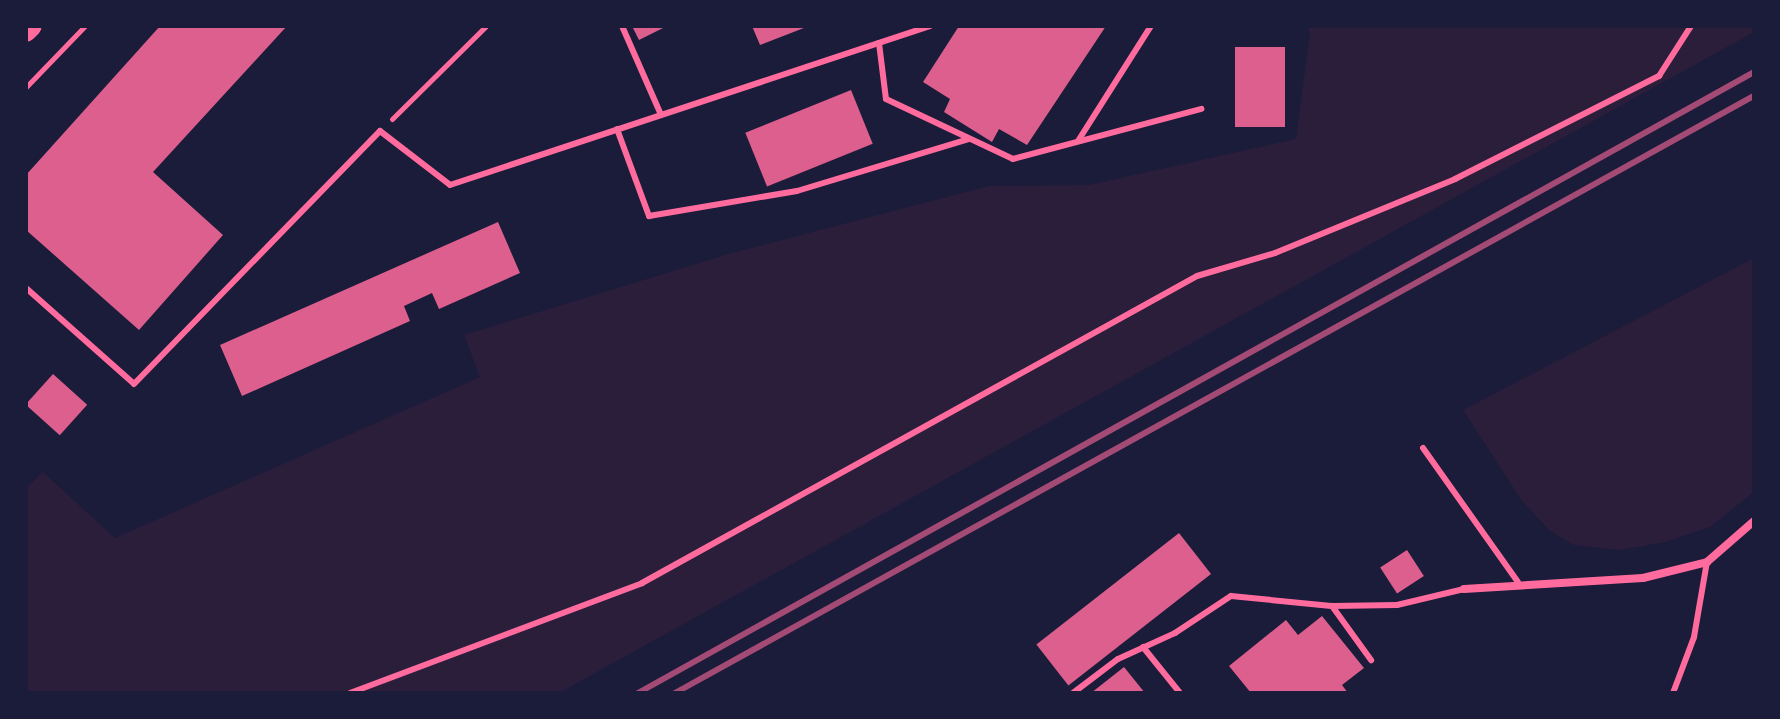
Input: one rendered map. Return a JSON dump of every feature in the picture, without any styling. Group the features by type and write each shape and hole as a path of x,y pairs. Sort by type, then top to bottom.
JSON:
{"main road":[{"path":"26,32 32,26"}],"street":[{"path":"1464,589 1518,582 1643,578 1707,562 1754,521"}],"lane":[{"path":"622,26 661,115"},
{"path":"26,288 134,384 380,131 450,185 930,26"},
{"path":"1077,142 1151,26"},
{"path":"350,693 642,583 1197,276 1275,253 1455,179 1659,76 1691,26"},
{"path":"879,43 886,99 1013,159 1201,109"},
{"path":"617,129 649,216 797,191 969,139"},
{"path":"1423,448 1518,582"},
{"path":"1673,693 1694,637 1707,562"},
{"path":"1073,693 1143,647 1231,596 1332,606 1397,605 1464,589"},
{"path":"1332,606 1371,660"},
{"path":"1143,647 1180,693"}],"path":[{"path":"26,87 85,26"},
{"path":"380,131 486,26"}],"shaded area":[{"path":"1306,26 1754,26 1754,32 559,693 26,693 26,488 43,472 115,538 480,377 464,335 732,253 989,186 1089,185 1296,139 1310,32"},
{"path":"1754,258 1754,492 1710,527 1666,542 1620,550 1574,545 1550,531 1522,501 1463,410"}],"building":[{"path":"160,26 287,26 153,172 223,235 139,330 26,230 26,175"},
{"path":"632,26 667,26 639,40"},
{"path":"752,26 809,26 760,45"},
{"path":"959,26 1106,26 1027,145 999,129 992,142 944,112 950,99 923,82"},
{"path":"1235,47 1285,47 1285,127 1235,127"},
{"path":"851,90 873,144 767,186 745,133"},
{"path":"498,222 520,273 439,309 432,293 404,306 410,321 242,396 220,345"},
{"path":"53,374 87,405 60,435 26,405"},
{"path":"1179,533 1211,574 1068,685 1036,644"},
{"path":"1407,550 1424,576 1397,593 1380,567"},
{"path":"1322,616 1364,668 1342,685 1348,693 1251,693 1229,666 1286,620 1298,635"},
{"path":"1124,667 1145,693 1091,693"}],"railway":[{"path":"638,693 1754,72"},
{"path":"675,693 1754,96"}]}
